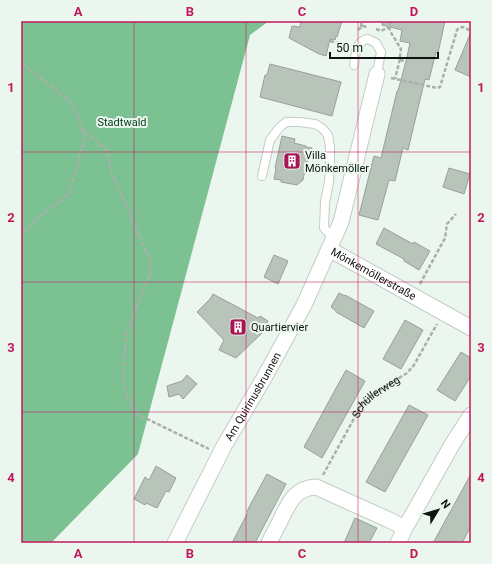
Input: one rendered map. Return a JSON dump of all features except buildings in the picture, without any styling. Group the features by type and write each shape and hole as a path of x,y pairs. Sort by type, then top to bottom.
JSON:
{"street":[{"name":"Mönkemöllerstraße","path":"377,74 341,222 332,244 413,295 471,328"},
{"name":"Am Quirinusbrunnen","path":"175,543 220,454 304,305 332,244"},
{"path":"398,543 453,443 471,415"},
{"path":"269,543 290,501 299,492 316,487 405,528"}],"lane":[{"path":"354,65 358,44 365,39 368,39 376,43 381,52 377,74"},
{"path":"262,176 270,140 279,128 286,122 315,124 322,128 328,135 330,147 329,182 325,202 324,228 332,244"}],"path":[{"path":"361,27 362,21"},
{"path":"391,21 389,27 391,33 401,49 395,79"},
{"path":"377,74 437,88 440,87 459,28 463,27 471,31"},
{"path":"381,31 391,33"},
{"path":"330,41 351,46"},
{"path":"400,60 406,61"},
{"path":"21,63 69,100 78,117 85,138 68,194 35,220 21,236"},
{"path":"82,128 107,151 111,171 150,260 150,274 126,334 123,377 127,397 137,414 220,454"},
{"path":"413,295 423,280 445,238 447,224 456,214"},
{"name":"Schüllerweg","path":"316,487 362,404 372,395 407,373 414,365 444,313"}],"green space":[{"name":"Stadtwald","path":"21,21 269,21 250,35 138,454 51,543 21,543"}],"place":[{"name":"Villa Mönkemöller","path":"292,161"},
{"name":"Quartiervier","path":"238,327"}]}
